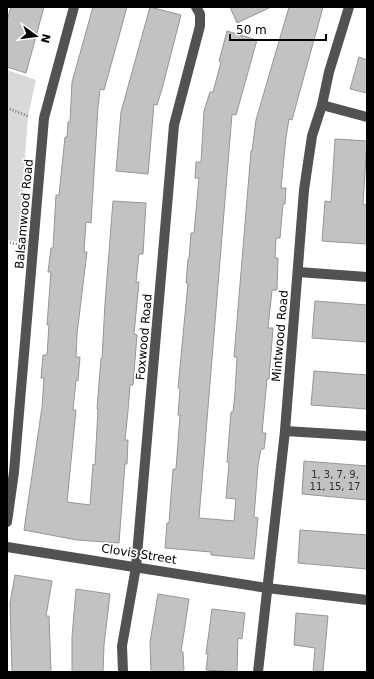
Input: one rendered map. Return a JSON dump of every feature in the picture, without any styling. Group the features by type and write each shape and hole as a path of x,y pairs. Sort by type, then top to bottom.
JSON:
{"street":[{"name":"Balsamwood Road","path":"7,522 14,472 44,118 74,7"},
{"name":"Foxwood Road","path":"123,672 122,646 136,567 174,125 200,26 200,14 196,7"},
{"name":"Mintwood Road","path":"258,672 285,431 304,190 312,136 349,7"},
{"path":"322,105 367,117"},
{"path":"298,272 367,277"},
{"path":"285,431 367,436"},
{"name":"Clovis Street","path":"7,547 267,588 367,600"}],"path":[{"path":"7,108 28,116"},
{"path":"7,242 21,245"}],"shaded area":[{"path":"7,70 36,80 28,116 20,225 21,242 7,240"}],"building":[{"path":"11,7 44,7 26,73 7,67 7,21"},
{"path":"93,7 127,7 104,90 100,89 91,223 86,222 84,252 87,252 77,334 76,357 80,357 73,410 76,410 67,502 90,505 93,464 95,465 97,409 113,201 146,203 143,254 139,254 136,282 139,282 134,334 137,335 133,385 130,385 125,440 128,440 127,464 125,464 119,543 77,540 24,530 42,407 44,378 41,378 43,355 47,355 49,325 47,325 51,272 48,272 51,248 53,248 56,195 59,195 65,137 67,137 68,122 70,122 72,82"},
{"path":"150,7 181,15 162,89 157,105 154,104 148,174 116,171 121,112"},
{"path":"230,7 271,7 237,23"},
{"path":"289,7 323,7 292,120 289,119 286,137 281,188 286,188 285,204 283,204 280,238 276,238 275,258 278,258 277,290 272,290 268,328 273,328 269,379 267,379 262,433 266,433 264,449 261,449 258,465 254,517 258,518 254,559 211,555 211,552 165,548 167,523 169,523 173,469 176,469 180,415 178,415 180,389 178,388 188,283 186,283 191,233 194,233 199,178 195,178 196,162 201,162 204,111 210,92 213,92 227,31 257,40 236,115 232,114 199,518 234,521 236,499 226,498 229,463 227,462 231,412 233,412 235,393 237,357 234,357 251,151 256,120"},
{"path":"359,57 367,60 367,93 350,89"},
{"path":"335,139 367,141 363,204 367,205 367,244 322,241 325,201 331,202"},
{"path":"315,301 367,305 367,342 312,338"},
{"path":"314,371 367,375 367,409 311,405"},
{"path":"304,461 367,466 367,500 302,494"},
{"path":"300,530 367,535 367,569 298,563"},
{"path":"15,575 52,581 46,616 49,616 51,672 12,672 10,603"},
{"path":"76,589 110,594 104,645 103,672 72,672 72,637"},
{"path":"158,594 189,599 181,652 183,652 184,672 151,672 150,642"},
{"path":"212,609 245,613 242,639 238,638 237,672 206,670 208,654 206,654"},
{"path":"296,613 328,616 323,672 313,672 315,648 294,645"}]}
